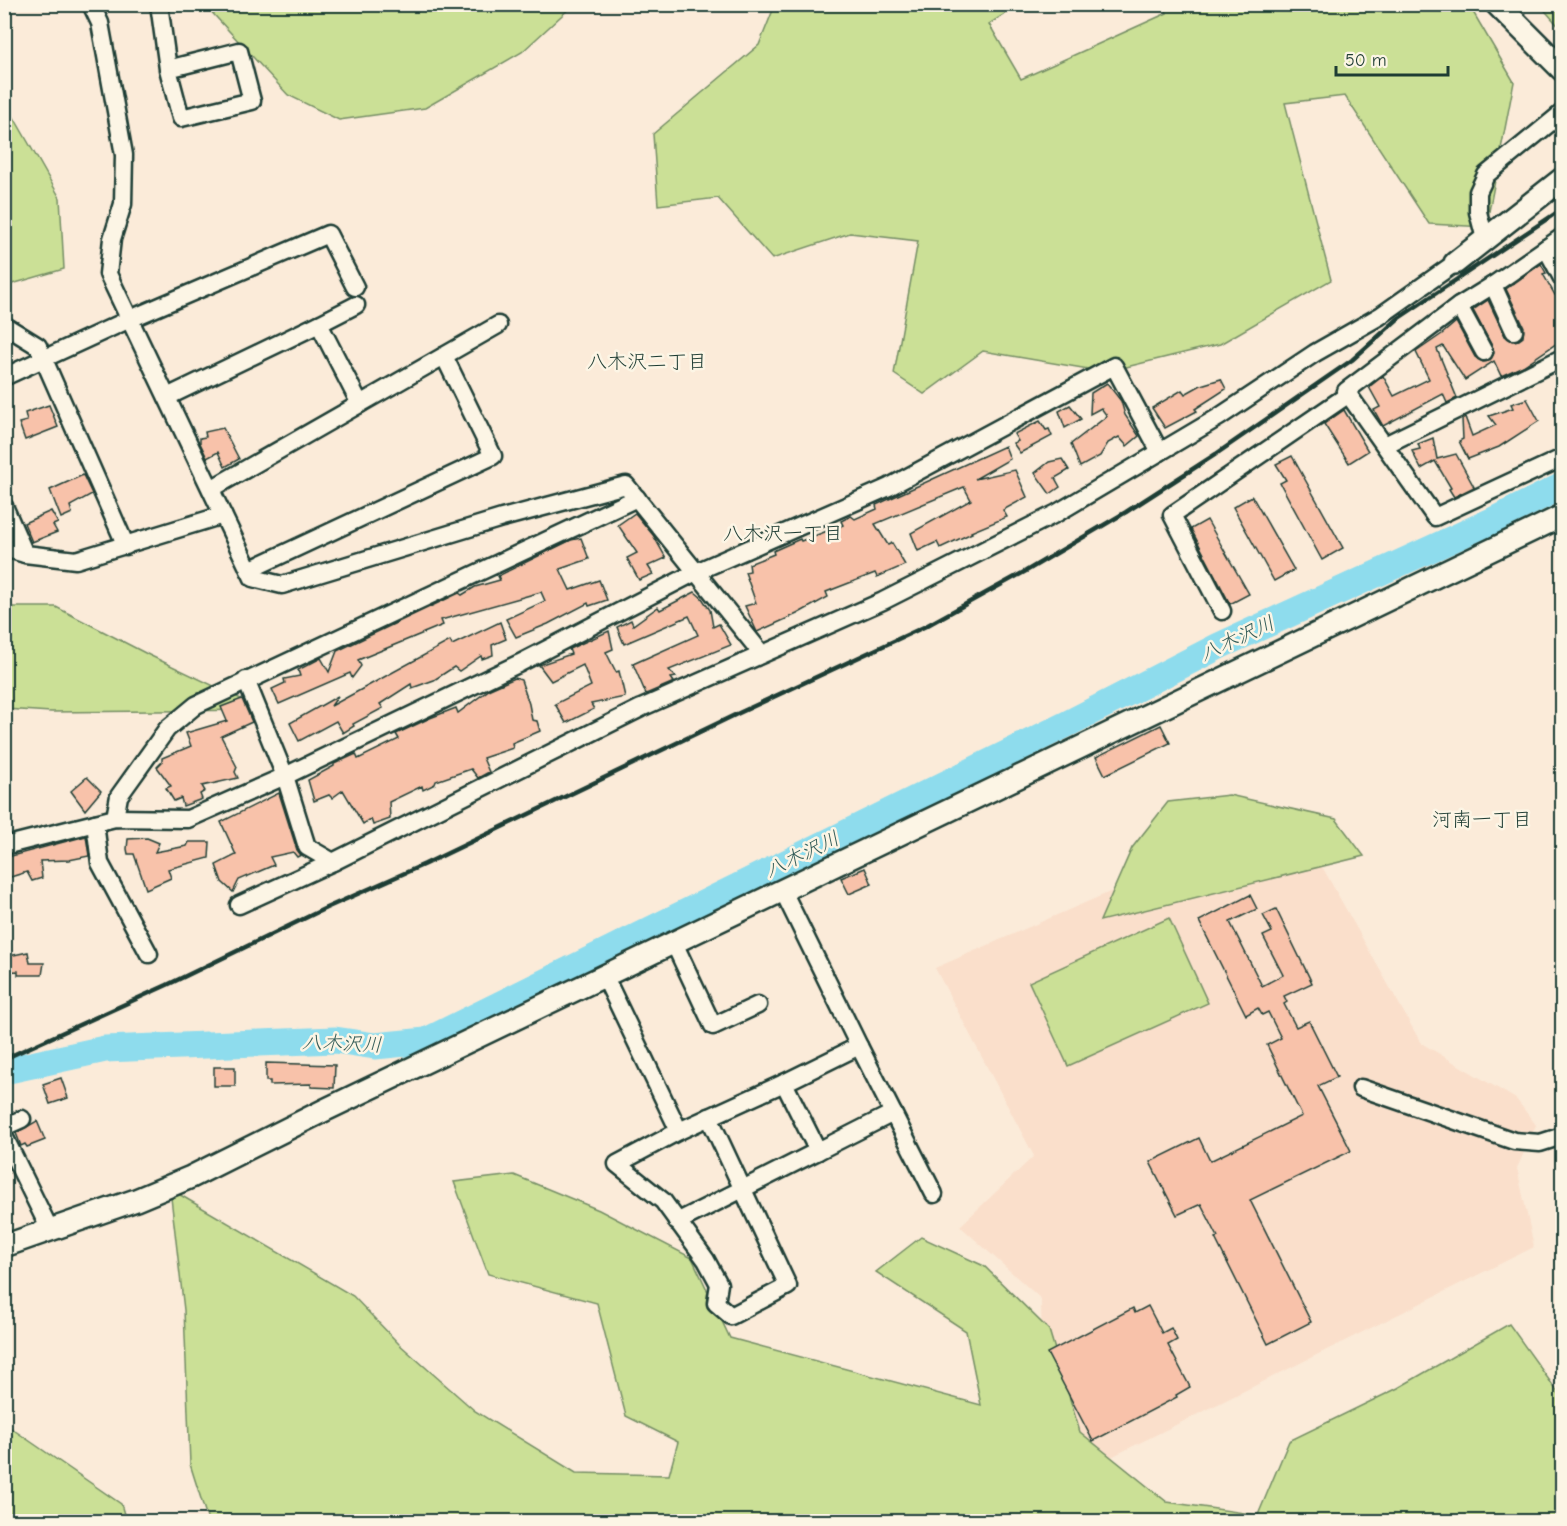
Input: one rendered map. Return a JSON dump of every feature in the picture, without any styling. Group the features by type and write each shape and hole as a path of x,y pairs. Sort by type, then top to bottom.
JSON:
{"main road":[{"path":"1497,4 1563,69"}],"street":[{"path":"91,4 100,23 124,155 123,204 112,238 108,274 253,578 282,585 502,518 626,485 762,654"},
{"path":"159,4 168,69 182,118 252,101 239,51 168,69"},
{"path":"1485,239 1478,212 1478,192 1486,175 1563,113"},
{"path":"239,905 333,862 641,708 883,601 1057,513 1220,417 1315,353 1380,316 1455,264 1563,179"},
{"path":"4,377 130,319 328,234 355,287"},
{"path":"1563,237 1459,306 1346,391 1435,517 1563,458"},
{"path":"1546,248 1563,279"},
{"path":"1493,285 1514,331"},
{"path":"167,397 356,305"},
{"path":"1459,306 1484,352"},
{"path":"320,324 360,404"},
{"path":"4,325 38,346 126,546"},
{"path":"211,489 498,325"},
{"path":"249,570 492,456 444,356"},
{"path":"1385,445 1563,358"},
{"path":"4,846 115,818 188,819 285,776 520,663 696,572 889,487 1114,366 1160,452"},
{"path":"1222,611 1172,515 1349,394"},
{"path":"115,818 119,796 168,729 196,705 637,498"},
{"path":"4,506 25,554"},
{"path":"4,548 25,554 76,560 223,515"},
{"path":"4,1246 136,1200 191,1177 325,1110 1563,516"},
{"path":"246,680 285,776 307,848 333,862"},
{"path":"95,823 100,862 149,954"},
{"path":"783,891 934,1194"},
{"path":"674,943 712,1026 758,1005"},
{"path":"605,977 679,1131"},
{"path":"709,1117 788,1286 731,1316 716,1303 719,1284 705,1260 663,1201 617,1164 679,1131 860,1046"},
{"path":"784,1083 818,1151"},
{"path":"1361,1088 1514,1141 1540,1143 1563,1136"},
{"path":"677,1222 893,1113"},
{"path":"4,1127 22,1119"},
{"path":"4,1136 50,1230"}],"shaded area":[{"path":"1292,813 1421,1043 1516,1099 1536,1125 1517,1168 1534,1247 1093,1466 1042,1364 1041,1299 960,1226 1034,1156 935,968"}],"green space":[{"path":"205,5 573,5 522,52 425,108 339,120 288,95"},
{"path":"775,5 1019,5 989,24 1021,79 1167,13 1164,5 1469,5 1514,82 1486,227 1429,224 1345,96 1285,103 1331,280 1220,344 1106,372 983,351 924,394 894,374 918,241 850,233 772,259 718,198 658,205 653,134 759,45"},
{"path":"1540,5 1562,5 1562,30"},
{"path":"4,93 12,114 60,198 64,269 5,286"},
{"path":"5,607 56,607 264,710 51,712 5,709"},
{"path":"1229,795 1336,819 1364,856 1100,921 1132,848 1168,802"},
{"path":"1169,918 1208,1003 1068,1066 1029,982"},
{"path":"514,1175 599,1210 692,1258 730,1338 981,1405 966,1331 876,1272 921,1237 984,1266 1049,1330 1080,1432 1167,1502 1258,1515 1289,1441 1398,1388 1509,1324 1562,1398 1562,1521 208,1521 190,1464 184,1310 170,1189 353,1296 399,1344 475,1411 576,1473 669,1475 678,1442 626,1416 597,1303 488,1274 454,1182"},
{"path":"5,1424 121,1504 126,1521 5,1521"}],"building":[{"path":"1541,264 1546,273 1543,274 1555,295 1563,291 1563,339 1523,366 1501,376 1494,361 1465,380 1443,346 1437,349 1457,398 1447,403 1443,394 1383,426 1374,410 1380,407 1369,387 1383,376 1394,396 1429,379 1416,352 1456,322 1475,357 1483,362 1489,361 1494,353 1493,348 1473,310 1488,300 1505,336 1512,341 1523,337 1524,327 1506,289"},
{"path":"1221,379 1226,389 1195,409 1197,411 1165,428 1152,408 1182,390 1185,394 1201,385"},
{"path":"1107,383 1121,401 1125,415 1139,436 1127,446 1119,437 1108,443 1100,456 1080,467 1071,444 1107,416 1101,408 1090,414 1091,393"},
{"path":"1527,399 1539,421 1499,447 1468,459 1459,441 1463,439 1462,419 1465,417 1472,436 1496,425 1489,416 1513,408 1511,404"},
{"path":"49,405 58,427 25,440 19,423 27,421 25,413"},
{"path":"1070,405 1081,419 1065,428 1059,411"},
{"path":"1344,410 1368,451 1349,463 1324,424"},
{"path":"1040,421 1046,430 1049,429 1052,436 1020,453 1013,443 1018,441 1014,434"},
{"path":"223,428 239,459 225,467 218,452 207,458 200,443 200,438 206,437 205,432"},
{"path":"1433,438 1437,459 1456,454 1474,487 1454,497 1435,461 1421,469 1412,451 1420,449 1418,444"},
{"path":"1005,446 1010,459 975,479 1015,470 1027,497 1003,510 1007,517 940,548 937,542 918,551 911,533 971,500 964,487 875,524 888,545 892,543 905,565 877,577 875,573 826,592 828,597 757,632 745,606 756,603 745,572 750,571 749,564 774,554 773,551 800,539 801,541 843,525 841,521 851,516 855,519 877,509 876,505"},
{"path":"1292,456 1343,548 1322,560 1280,483 1286,480 1276,464"},
{"path":"1062,459 1069,470 1055,478 1060,487 1050,494 1035,473 1049,462"},
{"path":"83,475 92,494 70,506 72,513 61,518 50,490"},
{"path":"1252,496 1294,570 1274,581 1233,507"},
{"path":"51,511 58,523 53,525 57,532 32,542 24,523"},
{"path":"635,513 653,535 666,558 648,566 653,574 639,580 627,558 637,553 618,525"},
{"path":"1207,520 1249,594 1230,604 1191,529"},
{"path":"581,538 589,559 560,569 570,590 599,580 607,600 589,606 588,603 548,624 516,637 506,619 545,601 541,592 441,620 443,625 358,660 361,666 352,678 350,673 279,704 272,689 285,683 284,679 300,676 298,670 321,658 329,672 337,651 459,593 462,595 475,587 500,580 498,576 571,540"},
{"path":"695,592 710,610 713,627 719,624 731,645 669,670 676,677 671,678 674,682 646,694 633,664 698,635 689,616 624,644 617,627 631,620 633,625 658,607 660,610"},
{"path":"500,622 506,639 492,645 493,655 482,659 481,656 459,671 454,667 434,680 412,688 411,684 380,704 383,708 353,724 354,726 343,733 336,721 299,741 290,723 338,696 331,706 450,641 452,645"},
{"path":"609,631 613,649 606,652 616,672 619,671 625,697 591,704 594,709 566,723 555,704 591,686 583,665 551,681 539,665 571,654 569,649"},
{"path":"515,678 521,680 532,720 537,721 540,731 512,743 513,748 483,758 489,772 478,778 471,769 436,781 435,784 423,790 422,786 389,802 390,819 373,825 371,819 363,824 343,790 332,798 329,795 314,801 308,780 334,764 356,754 358,759 399,739 396,734 430,718 456,708 458,713 490,689"},
{"path":"242,699 252,722 221,736 237,767 235,772 238,778 202,786 205,791 200,794 202,799 183,806 181,798 174,801 166,788 171,786 157,767 162,762 162,758 191,746 186,733 227,721 221,707"},
{"path":"1161,725 1170,743 1105,775 1096,757"},
{"path":"87,777 101,791 85,810 71,791"},
{"path":"279,793 297,850 301,855 297,857 293,852 270,857 274,865 239,880 233,892 222,882 216,865 236,855 221,822"},
{"path":"86,836 89,856 69,860 40,861 42,878 32,881 27,872 4,879 4,858"},
{"path":"147,838 159,843 155,852 187,846 189,842 210,842 209,858 168,869 171,878 146,889 134,854 128,854 127,849 128,839"},
{"path":"865,868 872,884 849,894 841,878"},
{"path":"1250,895 1257,909 1230,922 1262,986 1283,975 1263,936 1272,932 1263,915 1276,909 1312,983 1284,996 1287,1002 1284,1004 1296,1027 1309,1021 1337,1077 1318,1086 1351,1151 1250,1200 1311,1322 1268,1344 1215,1238 1218,1237 1201,1204 1177,1215 1150,1162 1199,1138 1210,1161 1302,1116 1267,1045 1281,1038 1268,1012 1262,1015 1258,1008 1246,1015 1199,921"},
{"path":"28,952 30,963 44,963 42,975 18,975 18,971 4,972 4,957"},
{"path":"266,1063 335,1065 334,1088 311,1087 311,1084 270,1085 270,1081 266,1081"},
{"path":"214,1067 235,1067 235,1086 214,1086"},
{"path":"61,1078 68,1098 50,1104 43,1084"},
{"path":"37,1121 45,1140 27,1147 25,1144 21,1146 16,1133"},
{"path":"1148,1306 1162,1333 1171,1328 1177,1340 1168,1345 1190,1387 1176,1395 1177,1397 1093,1441 1047,1353 1133,1308 1135,1313"}],"waterway":[{"name":"八木沢川","path":"4,1071 105,1049 335,1040 375,1046 426,1041 1067,724 1219,646 1494,520 1562,486"}],"railway":[{"path":"4,1059 425,864 926,626 1126,512 1216,454 1352,360 1399,318 1562,209"}],"district":[{"name":"八木沢二丁目","path":"647,361"},
{"name":"八木沢一丁目","path":"783,533"},
{"name":"河南一丁目","path":"1482,819"}]}
